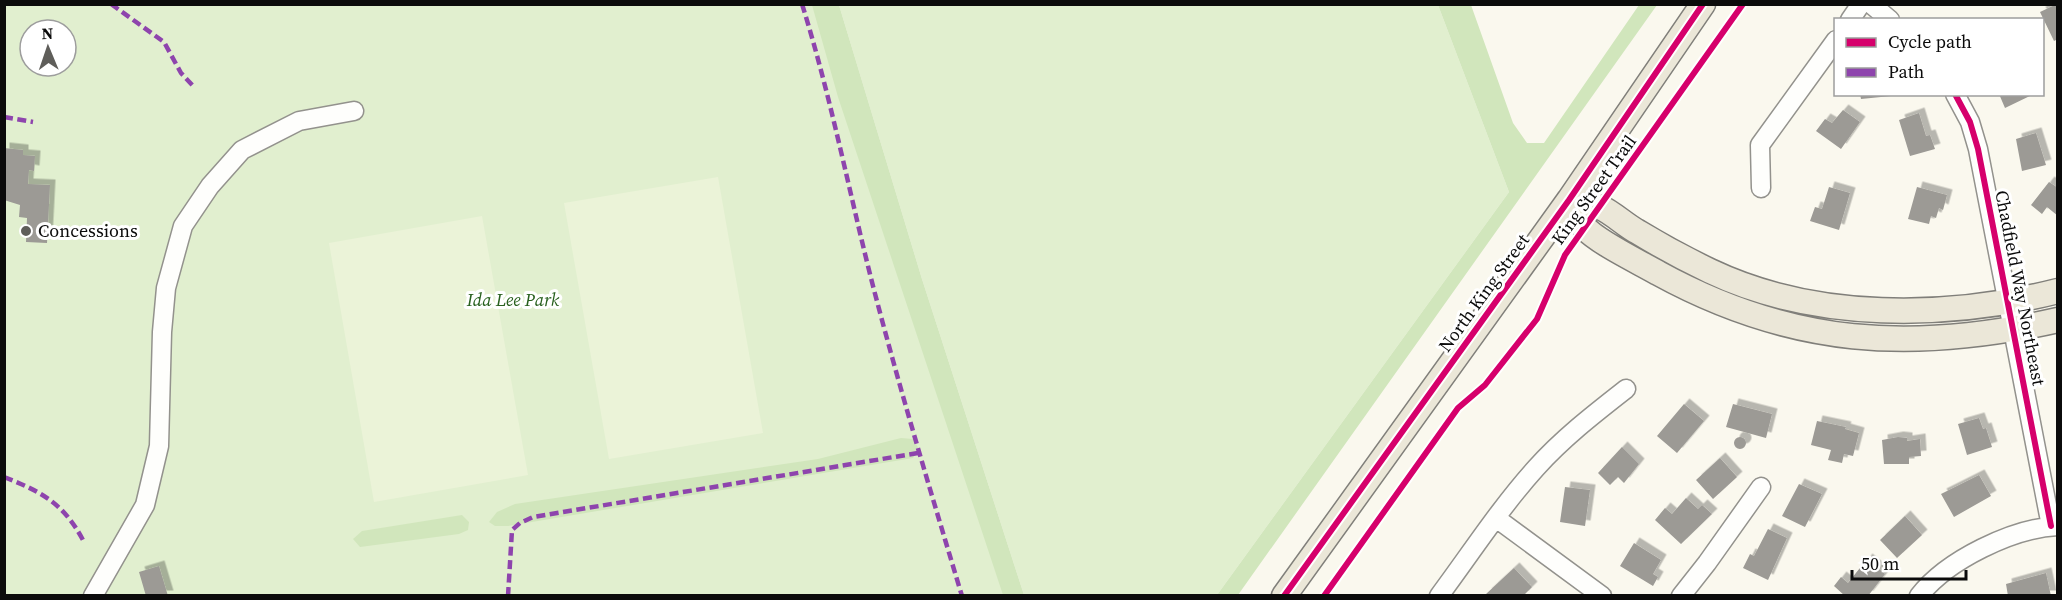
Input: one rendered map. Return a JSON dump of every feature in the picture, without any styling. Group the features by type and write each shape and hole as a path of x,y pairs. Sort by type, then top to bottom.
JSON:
{"main road":[{"name":"North King Street","path":"1284,596 1569,200 1703,4"},
{"path":"1569,200 1599,207 1667,249 1721,276 1756,289 1795,298 1851,308 1920,311 1987,306 2058,291"},
{"path":"1569,200 1586,229 1634,260 1727,307 1809,329 1866,338 1938,339 2012,330 2058,320"}],"street":[{"path":"1851,18 1861,4"},
{"path":"1871,4 1888,18"},
{"path":"1761,188 1760,145 1834,43"},
{"name":"Chadfield Way Northeast","path":"1956,96 1970,122 1978,149 2012,330 2054,526"},
{"path":"93,596 145,505 159,446 162,332 166,288 183,226 210,186 242,150 299,121 354,111"},
{"path":"1439,596 1496,518 1554,449 1626,389"},
{"path":"1681,596 1707,564 1761,487"},
{"path":"1496,518 1602,596"},
{"path":"1919,596 1941,574 1986,546 2013,536 2054,526"}],"green space":[{"name":"Ida Lee Park","path":"4,5 821,5 1021,595 5,595"},
{"path":"812,5 839,5 922,279 1024,595 1003,595 838,97"},
{"path":"839,5 1438,5 1509,192 1217,595 1024,595 922,279"},
{"path":"1438,5 1471,5 1513,123 1527,143 1544,143 1639,5 1657,5 1238,595 1217,595 1509,192"},
{"path":"718,177 763,433 609,459 564,203"},
{"path":"482,216 528,475 374,502 329,243"},
{"path":"901,438 913,439 919,449 913,458 508,526 495,526 489,522 497,512 515,504 818,459"},
{"path":"462,515 469,522 468,530 459,534 360,547 353,539 362,531"}],"building":[{"path":"2057,4 2058,39 2054,41 2040,12"},
{"path":"1860,96 1891,96 1861,99"},
{"path":"2000,96 2030,96 2005,108"},
{"path":"1843,110 1860,122 1841,149 1816,131 1825,119 1832,123"},
{"path":"1919,113 1926,136 1930,135 1935,149 1910,156 1899,120"},
{"path":"2036,133 2046,165 2022,171 2016,139"},
{"path":"4,148 23,150 23,155 35,156 34,171 29,170 28,184 50,185 47,243 26,242 27,218 19,217 20,205 4,200"},
{"path":"2049,182 2058,188 2058,216 2047,207 2042,214 2031,205"},
{"path":"1829,187 1850,193 1839,230 1810,221 1815,207 1822,209"},
{"path":"1917,187 1947,195 1943,210 1939,208 1936,218 1931,216 1929,224 1908,219"},
{"path":"1684,404 1704,421 1677,453 1657,436"},
{"path":"1733,404 1772,414 1766,438 1726,427"},
{"path":"1979,418 1983,429 1986,428 1992,447 1967,455 1958,424"},
{"path":"1817,421 1846,427 1845,429 1859,433 1853,456 1844,454 1842,463 1828,460 1831,450 1811,445"},
{"path":"1742,437 1746,443 1742,449 1738,449 1734,441"},
{"path":"1907,438 1907,441 1920,439 1921,456 1909,457 1909,464 1884,464 1882,440"},
{"path":"1622,447 1639,464 1624,483 1618,477 1610,485 1598,473"},
{"path":"1720,458 1737,477 1713,499 1696,480"},
{"path":"1979,475 1991,496 1954,517 1941,494"},
{"path":"1799,484 1822,494 1805,527 1782,516"},
{"path":"1565,487 1590,490 1585,526 1560,522"},
{"path":"1686,498 1698,509 1702,505 1712,514 1681,544 1655,520 1665,508 1672,514"},
{"path":"1905,516 1922,535 1897,558 1880,540"},
{"path":"1768,529 1787,538 1768,580 1743,568 1750,554 1754,556"},
{"path":"1634,543 1661,560 1653,574 1658,577 1653,586 1620,566"},
{"path":"1867,559 1885,574 1868,596 1845,596 1834,586 1841,577 1848,583"},
{"path":"159,566 168,596 146,596 139,572"},
{"path":"1514,568 1532,587 1523,596 1486,594"},
{"path":"2046,573 2051,596 2008,596 2006,584"}],"marked path":[{"path":"111,4 164,42 181,73 194,87"},
{"path":"802,4 831,109 883,325 962,596"},
{"path":"4,117 33,122"},
{"path":"508,596 512,530 533,517 918,453"},
{"path":"4,477 50,500 68,517 83,540"}],"cycle path":[{"name":"King Street Trail","path":"1284,596 1569,200 1703,4"},
{"name":"King Street Trail","path":"1324,596 1458,408 1485,385 1537,319 1565,255 1743,4"},
{"path":"1956,96 1970,122 1978,149 2051,526"}],"place":[{"name":"Concessions","path":"26,231"}]}
